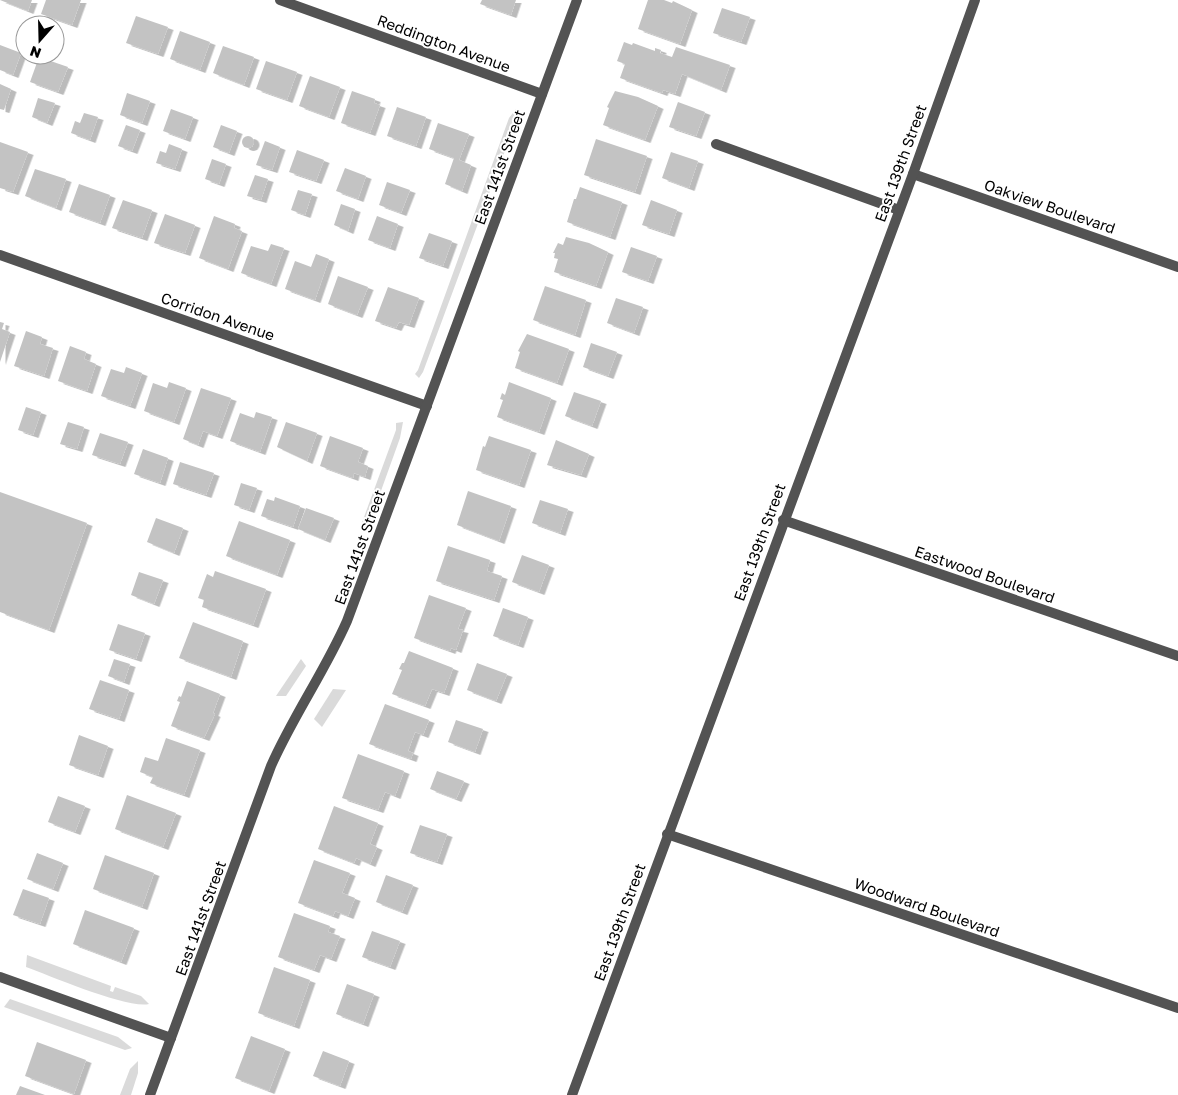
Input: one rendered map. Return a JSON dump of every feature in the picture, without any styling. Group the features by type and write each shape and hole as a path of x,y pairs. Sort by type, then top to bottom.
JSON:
{"street":[{"name":"Reddington Avenue","path":"280,0 542,94"},
{"name":"East 141st Street","path":"150,1095 271,766 285,733 320,676 347,622 577,0"},
{"name":"East 139th Street","path":"572,1095 783,520 913,174 975,0"},
{"path":"716,144 899,210"},
{"name":"Oakview Boulevard","path":"913,174 1178,267"},
{"name":"Corridon Avenue","path":"0,255 427,406"},
{"name":"Eastwood Boulevard","path":"783,520 1178,656"},
{"name":"Woodward Boulevard","path":"667,834 1178,1008"},
{"path":"0,976 170,1038"}],"shaded area":[{"path":"516,109 516,121 423,372 419,378 415,374 509,118"},
{"path":"403,422 400,438 368,527 360,528 396,430 396,423"},
{"path":"301,659 306,666 286,696 276,696"},
{"path":"333,689 346,690 322,727 314,719"},
{"path":"27,955 111,986 110,991 113,992 115,987 141,996 149,1004 124,1002 107,997 26,967"},
{"path":"10,999 118,1037 132,1048 125,1050 4,1007"},
{"path":"138,1061 138,1073 131,1095 120,1095 130,1069"}],"building":[{"path":"0,0 32,0 28,11"},
{"path":"46,0 81,0 72,25 65,23 65,15 41,14"},
{"path":"482,0 516,0 511,15 480,4"},
{"path":"648,0 664,0 672,3 673,1 692,10 680,44 638,29"},
{"path":"722,8 750,17 741,42 713,33"},
{"path":"136,16 168,27 158,54 126,43"},
{"path":"180,31 210,42 200,70 170,59"},
{"path":"624,42 632,45 633,43 655,51 655,48 661,50 660,53 672,57 676,47 730,65 721,90 682,74 675,94 663,90 662,93 620,78 625,64 617,61"},
{"path":"0,45 15,51 15,65 17,65 13,75 0,70"},
{"path":"223,46 254,57 244,85 213,73"},
{"path":"266,61 297,72 287,100 256,89"},
{"path":"36,65 62,65 68,67 58,92 30,82"},
{"path":"310,76 340,87 329,117 299,106"},
{"path":"0,84 11,89 4,110 0,109"},
{"path":"352,91 375,99 374,103 380,105 370,133 341,123"},
{"path":"615,91 638,97 658,106 645,140 603,125 609,108 607,107"},
{"path":"127,93 150,101 142,123 120,115"},
{"path":"38,98 55,103 47,123 32,117"},
{"path":"678,102 705,112 696,136 669,127"},
{"path":"397,107 426,117 416,146 387,136"},
{"path":"171,109 193,117 185,139 163,131"},
{"path":"84,113 98,117 90,140 71,133 75,121 80,123"},
{"path":"438,123 469,134 459,160 471,165 462,191 445,184 454,158 429,149"},
{"path":"126,125 140,130 132,151 118,146"},
{"path":"221,125 237,131 229,153 213,147"},
{"path":"246,136 250,136 254,142 250,148 246,148 242,144 242,140"},
{"path":"596,139 647,156 635,192 584,175"},
{"path":"265,141 280,147 272,170 256,165"},
{"path":"0,142 28,152 13,192 0,188"},
{"path":"169,144 182,149 175,169 156,163 160,151 166,153"},
{"path":"297,150 324,160 316,181 289,172"},
{"path":"671,152 698,161 689,188 662,178"},
{"path":"212,159 226,164 219,184 205,179"},
{"path":"345,168 366,176 358,199 336,191"},
{"path":"35,169 66,179 56,208 25,196"},
{"path":"255,175 268,179 261,200 247,196"},
{"path":"387,182 410,190 401,213 379,205"},
{"path":"79,184 110,195 100,223 69,212"},
{"path":"580,187 622,202 610,237 567,222"},
{"path":"298,190 312,194 305,215 291,210"},
{"path":"123,200 152,210 142,238 112,228"},
{"path":"651,200 677,210 669,234 642,225"},
{"path":"341,204 355,209 348,231 334,225"},
{"path":"165,214 195,225 185,253 154,243"},
{"path":"214,216 235,224 234,228 242,231 228,269 199,258"},
{"path":"377,216 398,224 390,248 368,240"},
{"path":"429,233 452,241 443,266 419,258"},
{"path":"566,237 589,243 608,252 596,286 554,272 558,259 554,258 555,253 553,253 558,243 563,245"},
{"path":"271,244 284,248 271,284 241,273 251,246 268,251"},
{"path":"631,247 657,256 648,281 622,272"},
{"path":"316,254 329,259 315,300 285,289 295,261 311,267"},
{"path":"338,276 368,287 357,315 328,304"},
{"path":"545,286 586,300 575,335 533,320"},
{"path":"388,287 419,298 409,325 399,322 396,328 375,321"},
{"path":"616,298 643,307 634,333 607,323"},
{"path":"0,322 4,323 2,329 10,332 0,362"},
{"path":"26,331 42,337 40,344 53,348 44,376 14,366"},
{"path":"527,334 569,349 557,383 515,368 520,352 518,351"},
{"path":"591,343 617,352 608,376 583,367"},
{"path":"70,346 86,352 84,359 96,364 87,391 58,381"},
{"path":"126,367 142,373 130,406 101,396 111,369 124,373"},
{"path":"169,382 186,388 174,422 144,411 153,383 167,388"},
{"path":"509,382 551,398 539,432 497,417 503,400 500,399 502,393 505,395"},
{"path":"201,388 231,398 217,436 203,431 198,445 183,439"},
{"path":"574,392 601,401 592,426 565,416"},
{"path":"26,407 41,412 33,435 18,430"},
{"path":"256,412 272,417 260,452 230,441 240,413 254,418"},
{"path":"68,422 84,427 77,449 60,444"},
{"path":"286,422 317,433 307,461 277,447"},
{"path":"100,433 128,442 120,464 92,455"},
{"path":"330,436 363,448 358,462 368,466 365,477 354,473 353,478 320,466"},
{"path":"489,436 531,450 519,485 476,470 483,446 485,447"},
{"path":"556,440 589,454 581,475 547,465"},
{"path":"143,449 168,458 160,483 134,474"},
{"path":"180,462 214,473 206,495 173,484"},
{"path":"241,483 257,488 249,510 234,505"},
{"path":"468,491 511,506 499,541 457,525"},
{"path":"0,492 87,523 49,630 0,612"},
{"path":"275,497 300,506 293,527 261,516 267,499 274,501"},
{"path":"540,500 568,509 560,533 532,523"},
{"path":"306,508 334,518 325,540 298,529"},
{"path":"156,518 183,528 174,553 147,542"},
{"path":"239,521 290,540 277,575 226,556"},
{"path":"448,546 490,560 487,571 502,576 494,600 436,581"},
{"path":"522,555 549,565 539,592 512,582"},
{"path":"215,571 266,589 253,625 202,607 204,600 198,598 207,574 213,577"},
{"path":"139,572 163,580 154,604 131,595"},
{"path":"429,595 466,608 458,629 463,630 456,650 451,648 450,651 414,638"},
{"path":"503,608 528,617 518,645 493,636"},
{"path":"193,622 243,641 231,677 179,658"},
{"path":"118,624 145,633 136,659 109,650"},
{"path":"409,651 453,668 444,693 432,689 425,706 392,694 402,670 399,669"},
{"path":"114,659 130,664 124,682 108,676"},
{"path":"477,663 507,674 496,701 467,690"},
{"path":"100,680 129,690 119,719 89,709"},
{"path":"187,681 220,694 213,713 215,714 204,738 171,726 180,702 177,701 179,696 181,697"},
{"path":"385,704 429,720 423,735 415,732 408,751 413,753 411,759 369,744"},
{"path":"456,720 483,729 475,752 448,742"},
{"path":"79,735 108,746 98,775 69,765"},
{"path":"166,738 200,750 184,795 150,783 153,777 140,772 145,757 158,761"},
{"path":"358,754 404,771 395,796 385,792 378,810 342,798"},
{"path":"437,771 464,781 456,799 430,789"},
{"path":"127,795 176,813 163,847 115,829"},
{"path":"58,796 85,806 75,832 48,822"},
{"path":"334,806 378,823 370,844 377,847 370,864 356,858 354,863 318,849"},
{"path":"420,825 447,834 437,862 410,853"},
{"path":"37,853 63,863 53,889 27,879"},
{"path":"105,855 154,873 142,907 93,889"},
{"path":"314,860 350,873 342,893 355,898 348,916 335,911 333,916 298,903"},
{"path":"386,875 413,885 402,912 376,902"},
{"path":"23,889 49,898 40,924 13,915"},
{"path":"85,910 134,928 121,962 73,944"},
{"path":"294,913 330,926 328,932 340,936 331,959 320,955 314,970 278,957"},
{"path":"372,931 400,941 390,967 362,957"},
{"path":"274,967 310,980 294,1026 258,1013"},
{"path":"347,984 374,994 363,1024 336,1014"},
{"path":"251,1036 285,1049 269,1091 235,1078"},
{"path":"37,1042 86,1060 74,1094 25,1076"},
{"path":"323,1051 349,1061 340,1086 313,1076"},
{"path":"20,1086 45,1095 16,1095"}]}
